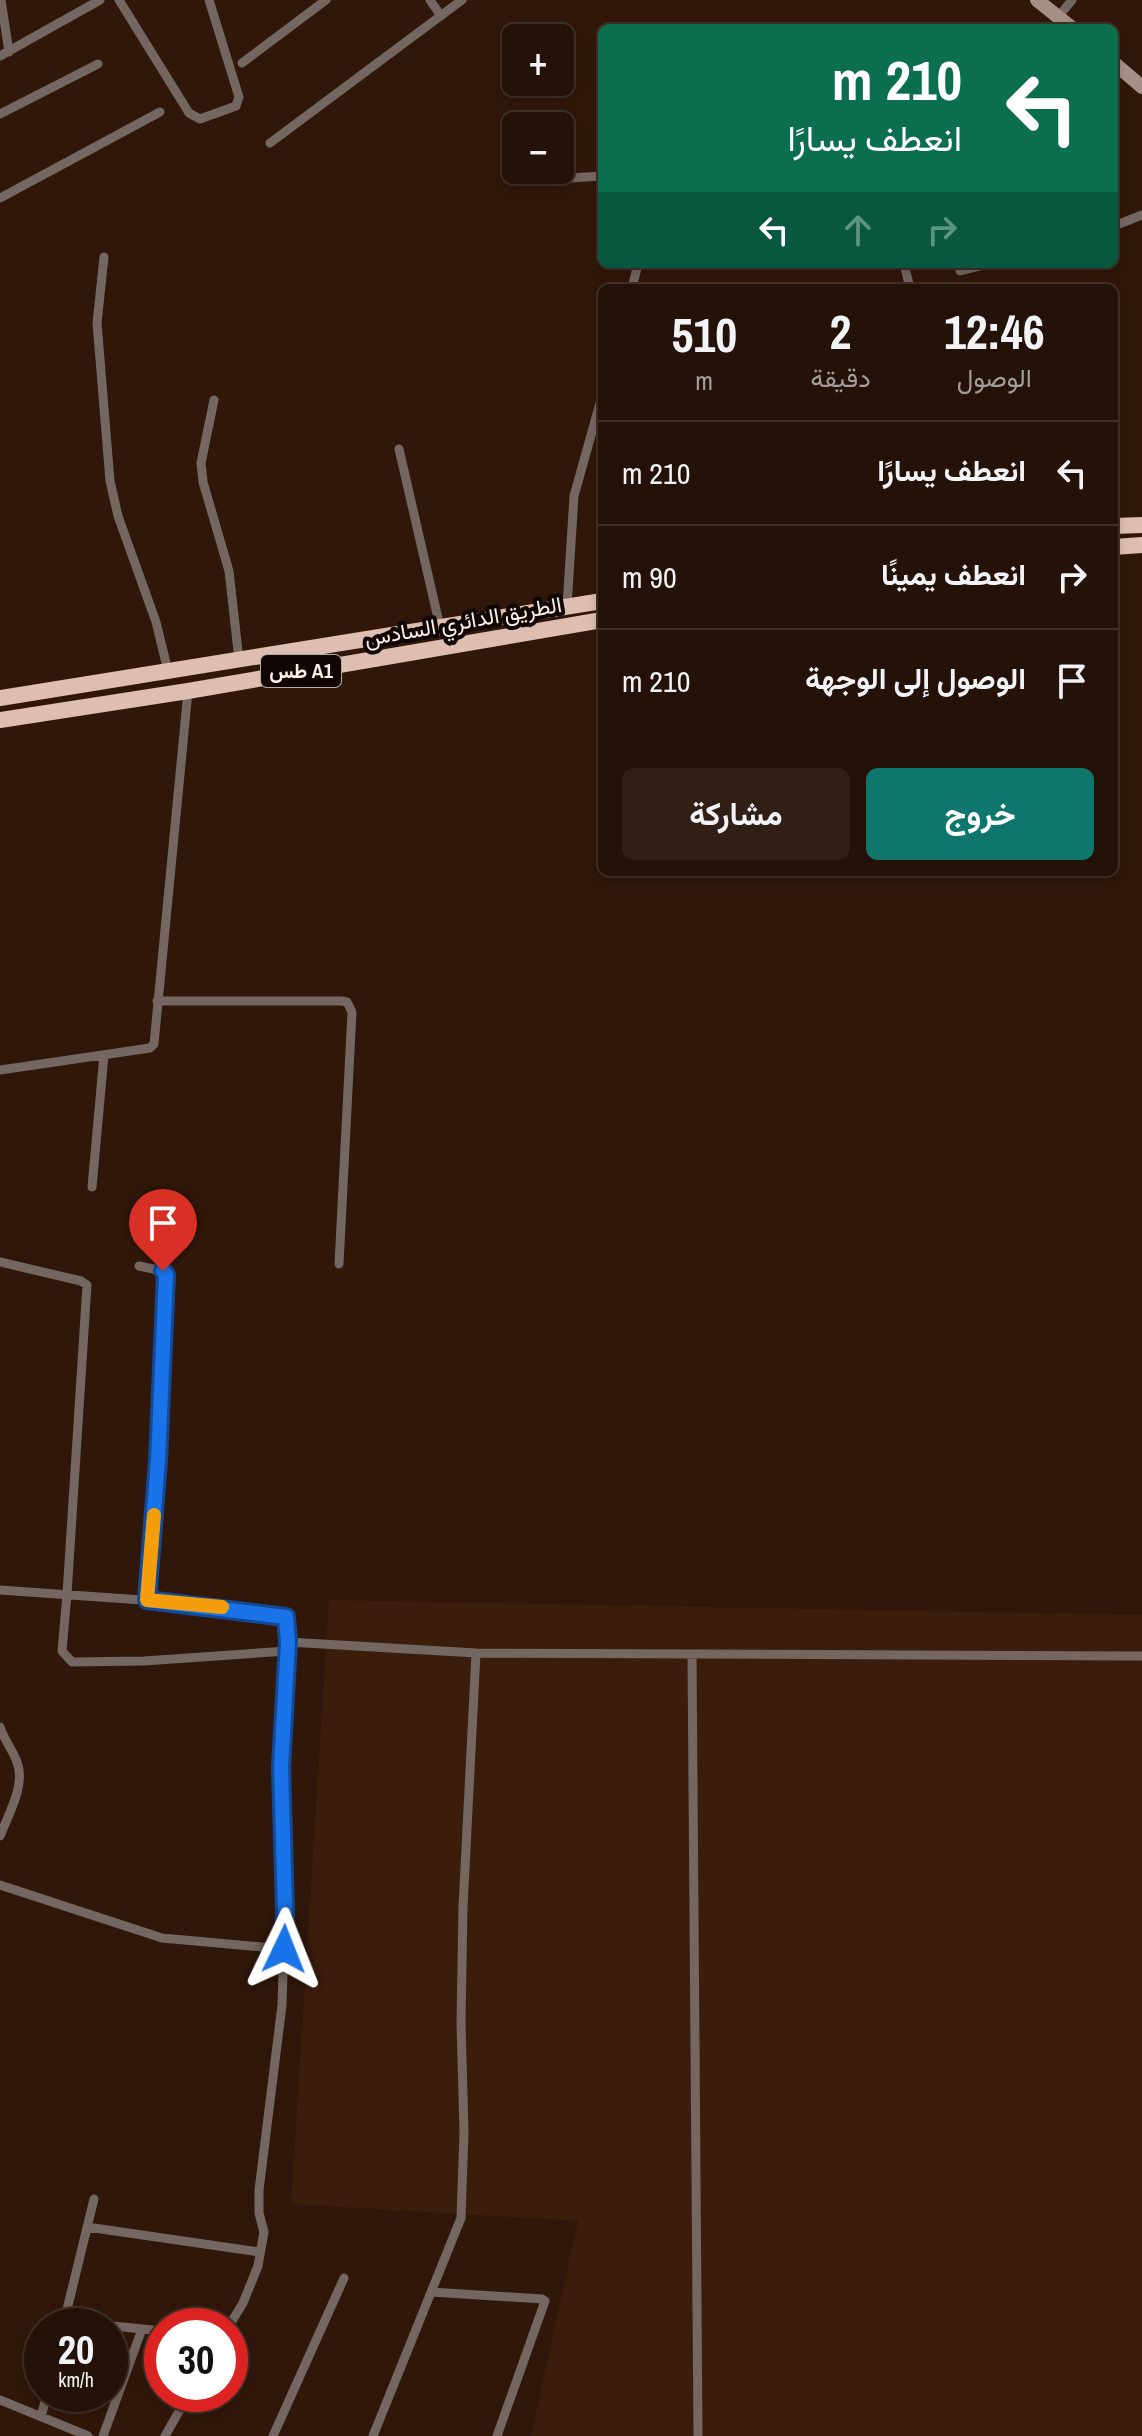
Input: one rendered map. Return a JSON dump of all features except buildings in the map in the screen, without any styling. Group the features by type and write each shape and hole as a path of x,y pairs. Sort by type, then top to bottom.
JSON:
{"highway":[{"path":"1118,526 1142,525"},
{"path":"1118,547 1142,545"},
{"name":"الطريق الدائري السادس","path":"0,698 598,602"},
{"name":"الطريق الدائري السادس","path":"0,720 598,621"},
{"path":"145,675 149,696"}],"main road":[{"path":"1037,0 1068,24"},
{"path":"1118,66 1142,87"}],"street":[{"path":"1,0 4,54 97,1"},
{"path":"119,0 189,113 200,119 236,106 239,97 209,0"},
{"path":"242,63 326,0"},
{"path":"430,0 441,16"},
{"path":"270,143 462,0"},
{"path":"1059,16 1072,0"},
{"path":"0,114 98,64"},
{"path":"0,198 160,112"},
{"path":"574,178 598,176"},
{"path":"1118,224 1142,215"},
{"path":"104,257 97,323 110,481 118,516 156,622 168,671"},
{"path":"960,271 972,268"},
{"path":"214,400 201,463 203,482 229,571 239,660"},
{"path":"567,606 574,496 598,410"},
{"path":"399,449 440,627"},
{"path":"0,1070 153,1047 188,691"},
{"path":"157,1001 341,1001 350,1006 339,1264"},
{"path":"92,1187 104,1055"},
{"path":"0,1262 87,1285 62,1651 72,1662 144,1661 288,1646 476,1653 1142,1656"},
{"path":"139,1266 163,1271 166,1275 158,1461 147,1600"},
{"path":"0,1590 147,1600 284,1615 287,1621 281,1767 285,1911 282,2005 259,2190 259,2213 264,2232 258,2266 240,2308"},
{"path":"373,2436 461,2218 464,2132 461,2022 463,1907 476,1653"},
{"path":"692,1654 698,2436"},
{"path":"0,1727 5,1743 17,1761 20,1775 16,1795 0,1836"},
{"path":"0,1885 162,1938 284,1949"},
{"path":"68,2308 94,2199"},
{"path":"87,2227 260,2252"},
{"path":"273,2436 344,2278"},
{"path":"431,2292 545,2301 497,2436"},
{"path":"103,2436 142,2329 128,2328"},
{"path":"0,2400 88,2436"},
{"path":"41,2417 42,2412"},
{"path":"165,2436 179,2412"}],"shaded area":[{"path":"329,1600 1142,1615 1142,2436 531,2436 578,2221 291,2204"}],"slow traffic":[{"path":"154,1515 147,1600 222,1607"}],"route":[{"path":"163,1271 166,1275 158,1461 147,1600 286,1617 288,1642 281,1767 284,1949"}]}
